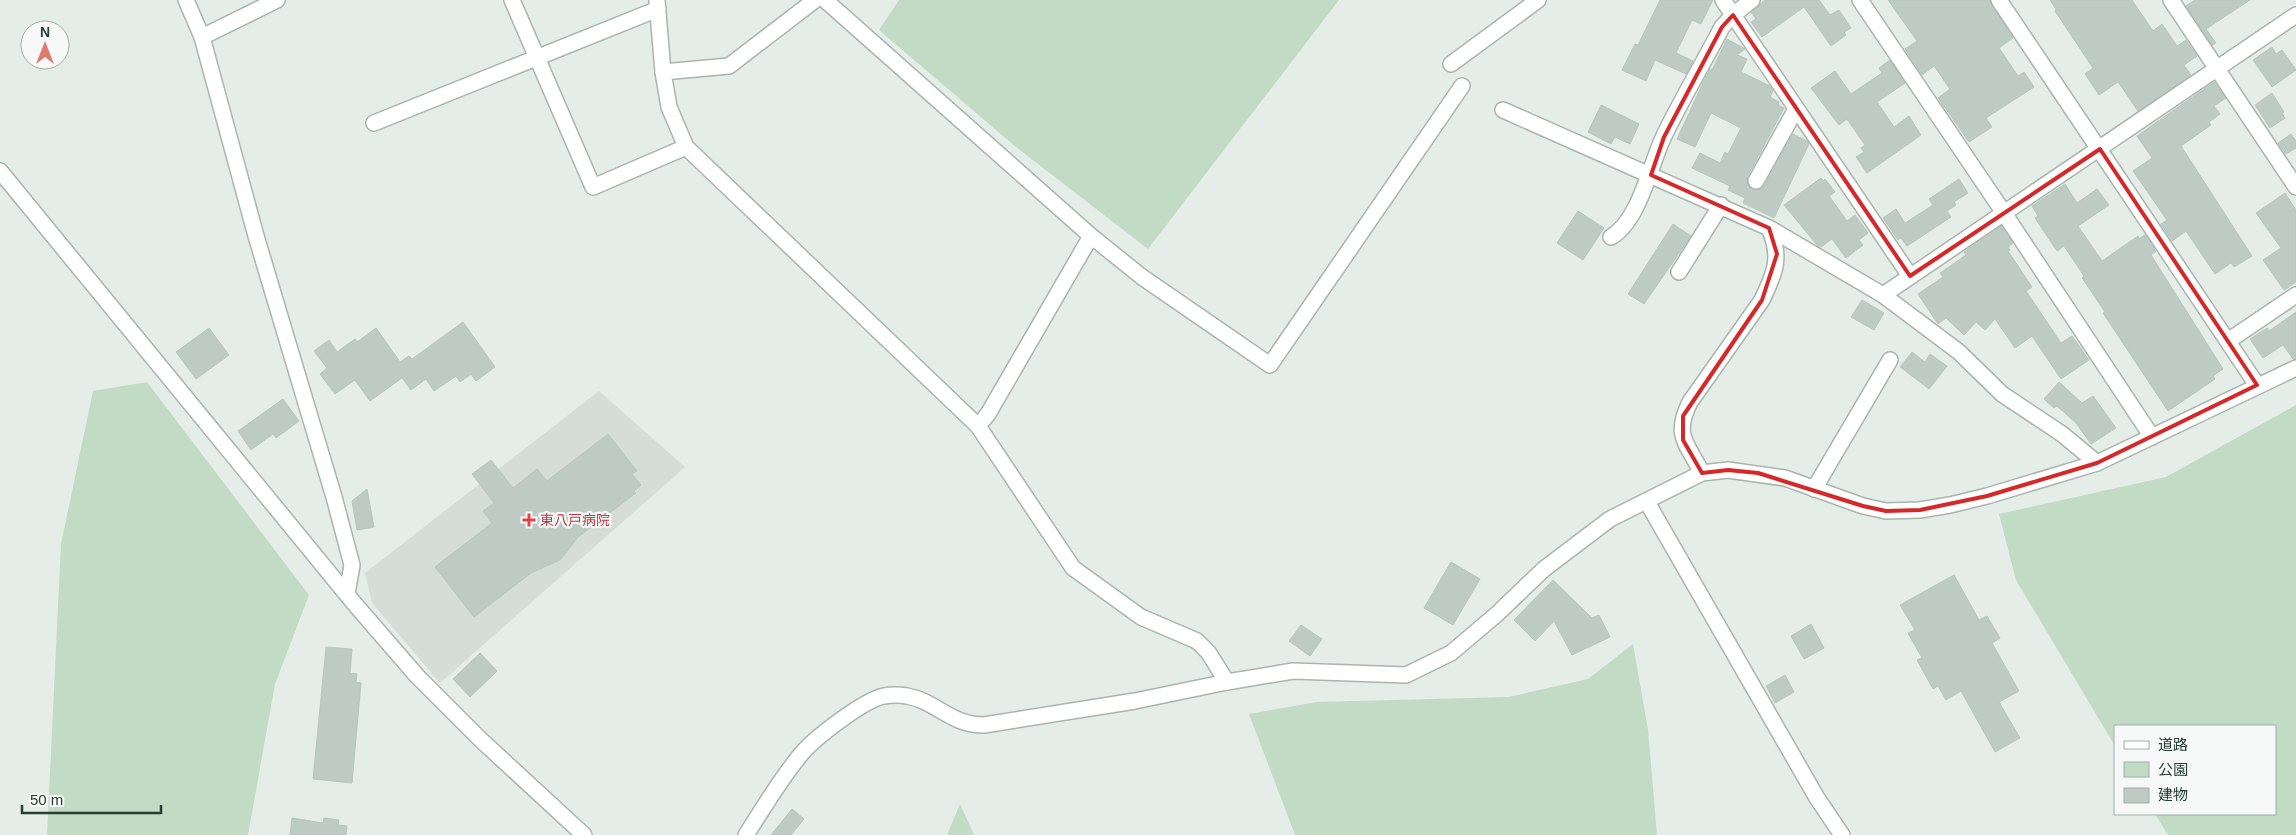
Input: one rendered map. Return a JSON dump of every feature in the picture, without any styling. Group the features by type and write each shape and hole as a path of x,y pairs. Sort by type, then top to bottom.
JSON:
{"street":[{"path":"186,0 202,37 256,236 352,565 346,594"},
{"path":"202,37 277,0"},
{"path":"512,0 593,187 686,147"},
{"path":"663,72 729,66 815,0"},
{"path":"825,0 1091,236 1142,277 1270,365 1462,86"},
{"path":"1451,64 1538,0"},
{"path":"1723,0 1910,276"},
{"path":"1611,237 1624,227 1651,175 1653,161 1664,137 1722,27 1733,15 1752,0"},
{"path":"1860,0 2004,212 2152,437"},
{"path":"1999,0 2257,385"},
{"path":"2171,0 2296,187"},
{"path":"374,123 537,58 658,5 663,72 669,107 686,147 978,426 1073,568 1141,617 1197,641 1208,652 1227,682"},
{"path":"1883,295 2296,15"},
{"path":"1756,181 1796,109"},
{"path":"1503,110 1721,205 1769,228 1883,295 1959,352 2002,394 2062,434 2097,463"},
{"path":"0,171 346,594 423,682 577,833"},
{"path":"1679,272 1721,205"},
{"path":"1702,473 1683,440 1681,428 1683,416 1690,402 1762,300 1770,282 1777,254 1775,242 1769,228"},
{"path":"978,426 988,414 1091,236"},
{"path":"2228,341 2296,295"},
{"path":"1814,489 1890,360"},
{"path":"746,835 770,797 803,752 830,728 865,704 883,696 907,696 930,705 957,721 970,725 984,725 1135,701 1227,682 1293,671 1406,675 1451,653 1577,542 1610,519 1702,473 1728,470 1758,473 1786,478 1862,506 1886,511 1920,510 1987,496 2097,463 2296,368"},
{"path":"1647,502 1817,798 1842,835"}],"highlighted area":[{"path":"1733,15 1910,276 2100,149 2257,385 2097,463 1987,496 1920,510 1886,511 1863,506 1758,473 1728,470 1702,473 1683,440 1683,416 1762,300 1777,254 1769,228 1651,175 1664,137 1722,27"}],"shaded area":[{"name":"東八戸病院","path":"599,391 685,467 440,683 372,603 365,573"}],"green space":[{"path":"899,0 1339,0 1148,249 1016,147 879,30"},
{"path":"147,382 309,595 275,684 248,835 47,835 61,544 93,391"},
{"path":"2296,405 2296,835 2168,835 2156,815 2276,815 2276,725 2114,725 2114,744 2016,580 1999,514 2166,477"},
{"path":"1633,644 1648,730 1657,835 1295,835 1249,714 1317,702 1509,697 1588,679"},
{"path":"960,804 974,835 947,835"}],"building":[{"path":"1660,0 1713,0 1701,24 1692,20 1676,53 1693,61 1686,74 1655,60 1646,81 1622,70 1635,44 1638,45"},
{"path":"1765,0 1819,0 1830,15 1839,10 1851,28 1844,32 1846,35 1831,46 1804,7 1762,37 1751,22 1756,19 1751,12"},
{"path":"1888,0 1989,0 2013,38 1999,48 2018,76 2024,72 2034,87 1986,118 1992,127 1969,142 1938,98 1950,89 1934,66 1922,75 1905,49 1917,41"},
{"path":"2050,0 2132,0 2153,31 2162,24 2177,46 2186,40 2197,56 2184,65 2191,75 2138,111 2118,82 2099,95 2085,74 2093,68 2055,11 2056,9"},
{"path":"2195,0 2250,0 2206,29 2216,43 2212,45 2186,6"},
{"path":"1727,39 1745,49 1737,55 1747,59 1741,72 1770,86 1773,91 1770,97 1779,102 1778,105 1784,108 1748,176 1748,186 1757,190 1764,186 1793,134 1809,144 1774,218 1743,203 1745,198 1728,190 1730,186 1692,168 1700,153 1720,163 1725,152 1728,154 1741,128 1711,113 1695,147 1677,139 1710,69 1712,70"},
{"path":"2272,47 2276,54 2282,50 2296,70 2272,87 2253,60"},
{"path":"1890,60 1905,83 1877,102 1894,127 1909,116 1921,135 1867,173 1856,157 1864,152 1861,148 1865,145 1847,119 1839,125 1811,88 1835,71 1851,94 1882,73 1879,68"},
{"path":"2214,82 2226,98 2214,106 2220,114 2209,122 2211,125 2181,146 2252,256 2234,267 2231,263 2215,274 2186,231 2172,241 2161,224 2167,220 2133,171 2152,158 2137,136"},
{"path":"2272,93 2284,112 2282,113 2285,118 2270,128 2255,105"},
{"path":"1601,105 1639,124 1630,144 1615,137 1611,144 1588,132"},
{"path":"2291,134 2296,141 2296,148 2286,154 2278,143"},
{"path":"1821,178 1823,181 1825,179 1835,192 1829,196 1847,221 1855,215 1868,233 1859,240 1863,245 1846,258 1832,239 1821,247 1817,245 1784,205"},
{"path":"1959,179 1968,193 1954,202 1956,205 1947,211 1951,217 1907,246 1901,238 1898,240 1883,218 1896,209 1905,223 1933,205 1929,199"},
{"path":"2065,184 2077,203 2097,189 2109,205 2078,226 2102,261 2138,236 2139,239 2145,235 2156,251 2151,255 2223,369 2213,376 2215,379 2168,411 2103,313 2105,312 2082,278 2084,276 2064,246 2057,251 2035,218 2038,216 2032,206"},
{"path":"2285,193 2296,210 2296,282 2284,290 2263,260 2281,248 2256,213"},
{"path":"1578,211 1604,228 1583,260 1557,243"},
{"path":"1673,224 1691,236 1644,304 1628,294"},
{"path":"2001,226 2013,243 2008,247 2010,250 2008,251 2032,287 2026,291 2061,343 2072,336 2089,360 2061,379 2032,336 2015,348 1995,319 1985,330 1976,322 1964,335 1946,318 1938,324 1918,294 1943,277 1940,273 1966,255 1964,252"},
{"path":"1862,300 1884,313 1874,330 1851,317"},
{"path":"2296,312 2296,359 2293,359 2283,345 2263,358 2250,339 2267,328 2269,331"},
{"path":"463,322 495,367 476,381 471,374 460,382 456,376 434,391 426,379 411,390 402,378 370,401 355,380 335,394 320,374 327,368 314,351 329,340 337,352 355,339 357,342 376,328 400,362 409,356 412,359"},
{"path":"209,328 229,355 196,379 176,352"},
{"path":"1912,352 1925,362 1930,354 1947,366 1929,389 1900,367"},
{"path":"2059,382 2082,403 2093,396 2116,428 2091,444 2076,423 2057,406 2054,408 2044,399"},
{"path":"283,399 299,421 276,438 273,434 251,450 238,431"},
{"path":"608,434 637,471 632,474 641,485 634,491 636,493 578,537 560,560 531,573 474,617 435,567 492,523 483,511 494,503 472,474 491,460 513,488 537,469 547,481"},
{"path":"367,489 374,527 357,530 352,501"},
{"path":"1451,562 1480,579 1453,625 1424,608"},
{"path":"1954,575 1979,620 1987,616 2000,638 1992,643 2019,691 1999,702 2020,738 1995,752 1961,691 1946,700 1938,686 1933,689 1917,660 1922,658 1908,633 1915,630 1900,605"},
{"path":"1553,580 1592,618 1599,615 1610,637 1572,655 1554,621 1535,641 1514,620"},
{"path":"1811,624 1824,648 1804,659 1791,636"},
{"path":"1301,625 1322,639 1310,656 1289,641"},
{"path":"326,647 352,649 350,673 357,674 356,682 361,683 352,783 313,779"},
{"path":"480,653 497,671 470,697 453,679"},
{"path":"1785,675 1794,692 1775,703 1766,686"},
{"path":"792,809 804,819 791,835 771,835"},
{"path":"292,818 323,823 324,818 339,820 338,825 347,826 346,835 290,835"}],"place":[{"name":"東八戸病院","path":"529,520"}]}
